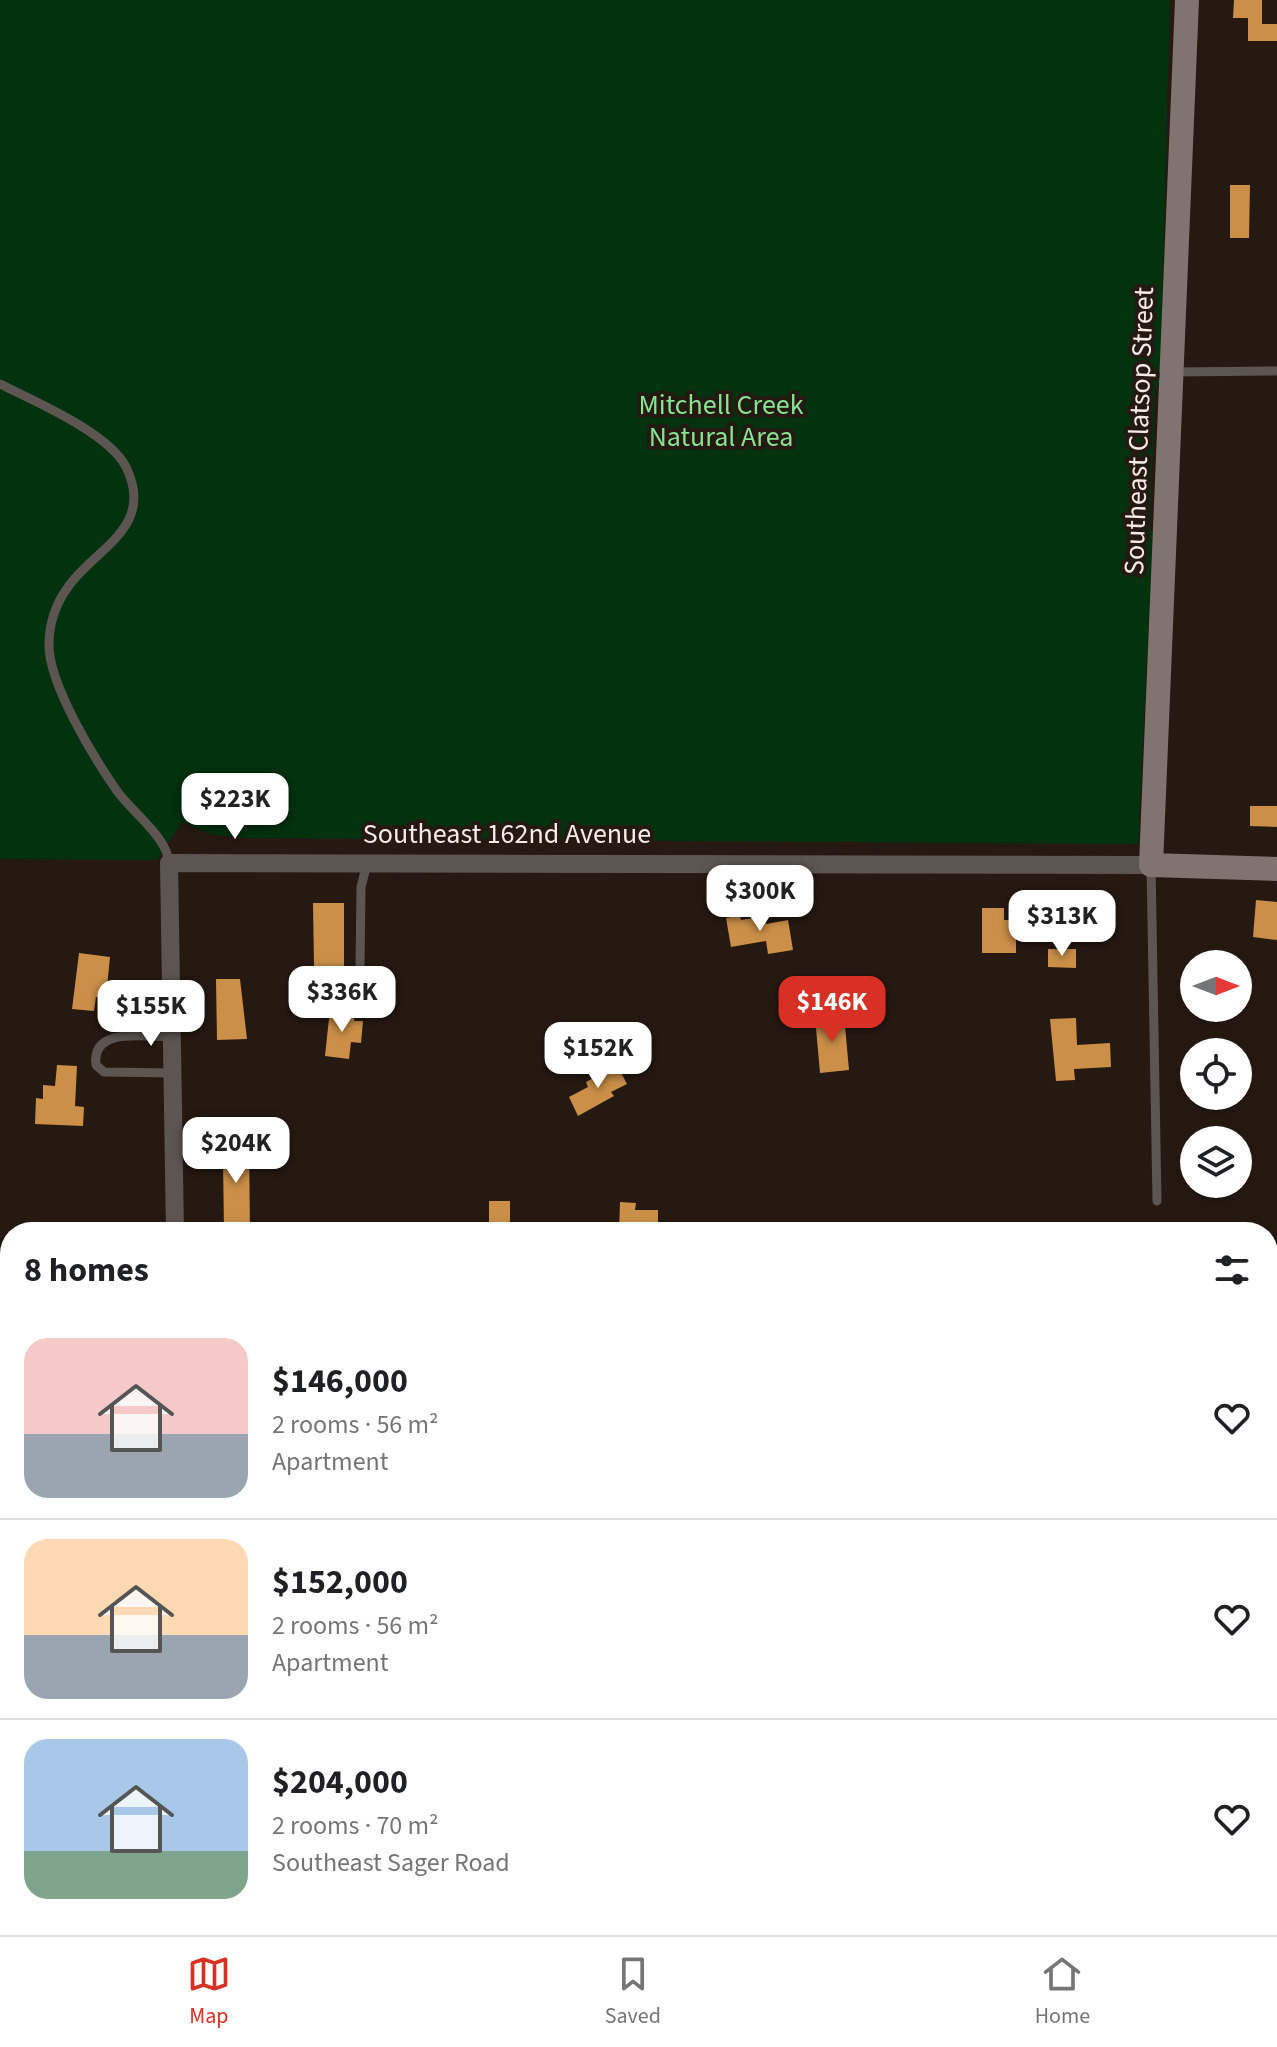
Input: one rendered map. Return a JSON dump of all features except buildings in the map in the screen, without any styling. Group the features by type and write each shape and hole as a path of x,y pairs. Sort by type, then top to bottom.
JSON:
{"street":[{"name":"Southeast Clatsop Street","path":"1151,865 1187,0"},
{"name":"Southeast 162nd Avenue","path":"169,863 1151,865 1277,869"},
{"path":"169,863 175,1222"}],"lane":[{"path":"1171,372 1277,371"},
{"path":"0,384 103,441 125,465 133,490 129,517 115,542 68,585 54,613 49,644 52,672 64,699 117,790 168,849 169,863"},
{"path":"360,968 361,887 367,864"},
{"path":"1151,865 1157,1201"},
{"path":"172,1037 111,1038 99,1044 95,1054 96,1065 104,1072 172,1073"}],"green space":[{"name":"Mitchell Creek Natural Area","path":"0,0 1170,0 1160,385 1155,387 1150,531 1153,532 1138,844 241,838 210,834 182,822 157,860 0,859"}]}
